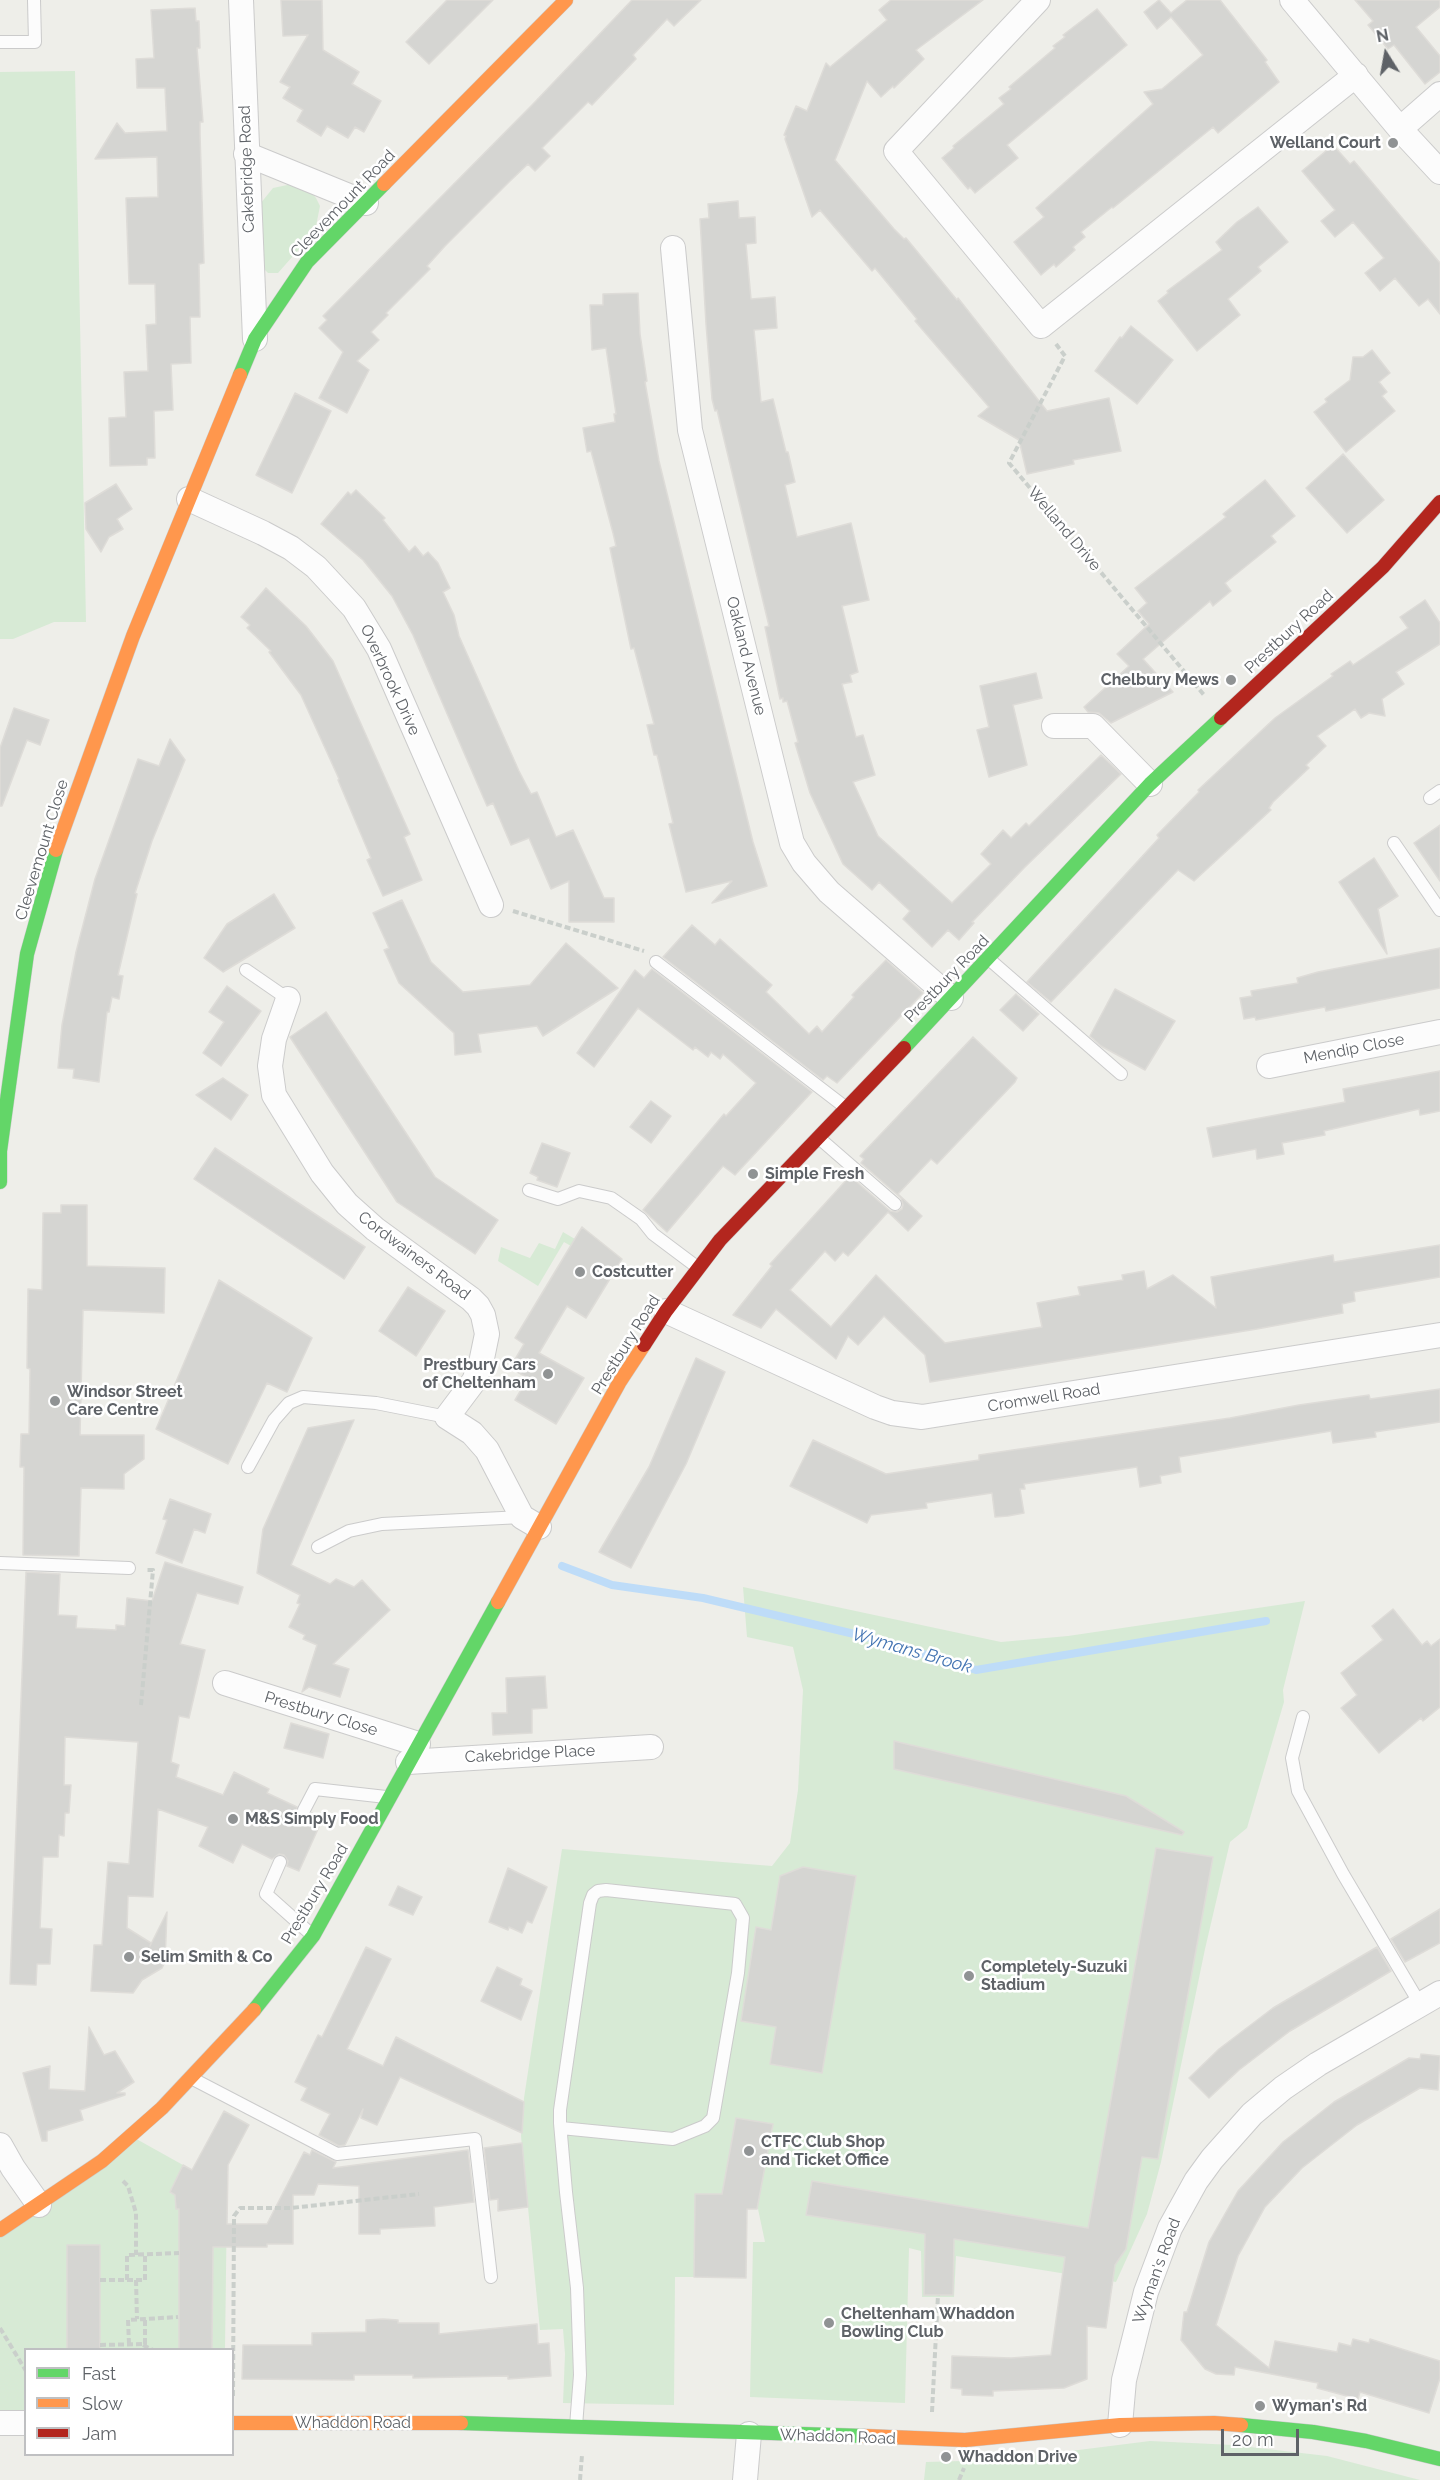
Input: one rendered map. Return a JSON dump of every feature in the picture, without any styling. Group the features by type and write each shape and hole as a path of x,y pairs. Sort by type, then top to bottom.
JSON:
{"street":[{"name":"Cakebridge Road","path":"241,0 255,339"},
{"name":"Cleevemount Road","path":"133,636 255,339 307,262 566,0"},
{"path":"1038,0 896,151 1041,326 1356,75"},
{"path":"1292,0 1400,129 1440,172"},
{"path":"1400,129 1440,94"},
{"path":"246,154 366,203"},
{"name":"Oakland Avenue","path":"673,248 690,430 792,843 804,863 829,892 951,999"},
{"name":"Overbrook Drive","path":"189,499 263,532 291,548 316,567 354,608 379,649 491,905"},
{"name":"Prestbury Road","path":"0,2230 102,2161 192,2079 255,2009 313,1936 390,1797 531,1522 666,1311 720,1240 989,959 1150,784 1383,567 1440,502"},
{"name":"Cleevemount Close","path":"0,1182 0,1151 27,954 57,846 133,636"},
{"path":"1054,726 1093,726 1150,784"},
{"name":"Cordwainers Road","path":"288,999 274,1039 270,1066 274,1095 288,1121 322,1173 347,1204 375,1229 471,1299 483,1315 487,1334 481,1363 474,1381 447,1417"},
{"name":"Mendip Close","path":"1269,1066 1440,1032"},
{"name":"Cromwell Road","path":"666,1311 875,1407 900,1415 922,1417 1440,1335"},
{"path":"447,1417 472,1433 487,1450 531,1522"},
{"name":"Prestbury Close","path":"225,1683 413,1753"},
{"name":"Cakebridge Place","path":"413,1753 651,1747"},
{"name":"Wyman's Road","path":"1120,2425 1124,2380 1146,2292 1170,2228 1212,2159 1252,2114 1283,2088 1318,2064 1430,1998"},
{"path":"0,2145 13,2169 39,2205"},
{"path":"0,2423 24,2423"},
{"name":"Whaddon Road","path":"234,2423 480,2423 964,2440 1120,2425 1214,2423 1260,2426 1365,2441 1440,2459"},
{"path":"745,2480 748,2434"}],"lane":[{"path":"0,42 35,42 34,0"},
{"path":"1394,843 1440,910"},
{"path":"989,959 1121,1074"},
{"path":"656,962 846,1108"},
{"path":"246,970 288,999"},
{"path":"819,1137 895,1204"},
{"path":"529,1190 558,1199 579,1191 611,1198 641,1219 653,1234 698,1268"},
{"path":"248,1467 274,1420 289,1403 303,1397 376,1403 447,1417"},
{"path":"318,1547 349,1531 382,1524 531,1522"},
{"path":"0,1563 129,1568"},
{"path":"1303,1717 1292,1758 1298,1791 1343,1874 1430,1998"},
{"path":"304,1810 315,1789 390,1797"},
{"path":"280,1862 266,1894 313,1936"},
{"path":"561,2128 673,2139 705,2126 713,2118 717,2110 724,2049 738,1973 743,1918 735,1904 606,1890 597,1891 593,1895 560,2110 561,2128 577,2288 580,2375 576,2427"},
{"path":"192,2079 337,2154 476,2139 491,2277"}],"path":[{"name":"Welland Drive","path":"1041,326 1065,356 1009,463 1222,716"},
{"path":"491,905 654,954 656,962"},
{"path":"129,1568 153,1570 141,1705"},
{"path":"102,2161 128,2186 136,2213 136,2255"},
{"path":"233,2348 234,2216 240,2208 291,2208 419,2194"},
{"path":"127,2280 127,2255 179,2253"},
{"path":"100,2280 145,2280 145,2254"},
{"path":"136,2280 137,2319"},
{"path":"931,2439 938,2295"},
{"path":"129,2344 128,2320 178,2318"},
{"path":"100,2345 137,2346 145,2344 145,2320"},
{"path":"0,2328 24,2368"}],"green space":[{"path":"75,71 86,622 54,622 13,639 0,639 0,72"},
{"path":"292,184 311,192 320,206 315,231 278,273 268,273 264,269 260,204 273,188"},
{"path":"563,1232 580,1242 576,1249 564,1242 538,1286 498,1261 501,1247 530,1258 539,1243 555,1249"},
{"path":"743,1587 1001,1642 1068,1636 1305,1601 1283,1690 1284,1702 1247,1828 1230,1842 1205,1949 1161,2162 1147,2214 1116,2282 956,2256 954,2297 922,2297 921,2251 909,2248 905,2403 750,2397 753,2242 765,2242 758,2209 758,2195 696,2194 694,2277 675,2277 674,2405 563,2403 565,2354 563,2329 540,2330 521,2136 524,2098 562,1849 772,1866 790,1843 798,1790 803,1690 793,1647 747,1637"},
{"path":"131,2136 183,2165 170,2193 227,2196 225,2348 24,2348 24,2423 0,2423 0,2230"},
{"path":"1150,2441 1233,2445 1327,2456 1420,2480 924,2480 926,2462 999,2460"}],"building":[{"path":"281,0 322,0 323,50 359,72 352,84 381,101 364,132 355,127 348,138 327,126 321,136 297,121 303,110 283,98 290,87 280,82 308,35 283,36"},
{"path":"447,0 493,0 429,64 406,42"},
{"path":"632,0 701,0 674,26 667,19 633,55 636,59 592,105 588,102 542,148 550,156 535,171 528,164 509,182 445,246 427,266 430,269 386,313 388,315 371,332 379,340 357,361 369,370 347,413 319,398 343,352 319,328 327,320 323,316 533,104"},
{"path":"891,0 983,0 916,50 924,59 894,88 893,86 881,97 867,81 835,160 894,229 904,239 906,238 957,300 958,298 1047,411 1109,398 1121,451 1073,460 1074,464 1027,474 1019,440 978,416 989,407 915,321 917,319 875,268 872,271 820,210 812,217 784,135 796,106 807,111 826,63 830,67 887,20 879,10"},
{"path":"1159,0 1171,13 1187,0 1220,0 1267,60 1265,62 1279,82 1218,133 1213,127 1081,232 1085,237 1073,247 1075,250 1056,267 1054,264 1041,275 1014,242 1044,217 1036,208 1153,104 1144,92 1162,89 1203,55 1171,17 1157,29 1144,12"},
{"path":"1355,0 1440,0 1440,7 1416,27 1440,56 1440,72 1425,84 1394,45 1388,49 1368,25 1373,21"},
{"path":"195,8 196,21 199,21 200,48 197,48 203,122 200,122 200,134 204,263 199,264 200,317 190,317 191,363 171,364 173,410 154,411 155,458 147,458 147,465 110,466 109,418 126,417 124,372 148,371 146,325 156,324 155,284 129,284 126,198 158,197 157,157 95,159 117,123 125,133 167,131 165,88 137,88 136,59 154,58 151,10"},
{"path":"1097,9 1127,45 1007,145 1018,158 975,193 970,187 968,189 942,158 954,148 953,146 1004,104 999,98 1055,48 1053,46 1065,37 1063,35"},
{"path":"1333,145 1350,164 1354,161 1440,263 1440,314 1428,299 1419,306 1395,278 1380,291 1365,273 1384,258 1353,222 1335,237 1321,221 1335,210 1302,171"},
{"path":"738,201 739,218 755,217 756,243 746,244 751,299 775,297 777,328 754,330 761,402 773,399 795,482 785,485 797,537 851,523 869,600 842,606 858,672 850,675 852,682 842,684 856,737 863,735 875,775 853,782 878,836 952,903 991,864 981,854 1003,830 1011,838 1026,823 1029,826 1101,755 1121,774 1025,867 972,922 974,923 959,940 948,930 932,947 903,919 910,911 879,882 872,890 843,864 810,793 795,743 798,742 787,701 783,702 783,698 780,699 765,627 769,626 717,410 715,411 712,399 700,219 709,218 708,204"},
{"path":"1258,207 1288,242 1258,267 1261,271 1228,299 1240,315 1197,351 1158,301 1168,293 1167,291 1222,250 1216,242 1237,222"},
{"path":"638,293 640,334 647,381 645,382 659,461 753,842 767,886 712,903 732,881 686,892 669,824 673,823 657,755 654,755 647,725 654,724 634,648 631,649 610,548 616,546 591,451 587,452 583,428 615,422 614,414 616,414 606,348 592,350 590,305 603,305 603,294"},
{"path":"1131,326 1173,360 1137,404 1095,371"},
{"path":"1372,350 1390,373 1379,382 1387,392 1382,396 1395,411 1346,452 1314,412 1327,402 1325,399 1350,380 1353,357 1363,357"},
{"path":"295,393 331,411 292,493 256,475"},
{"path":"1343,454 1384,500 1347,533 1306,488"},
{"path":"1265,480 1295,516 1271,536 1276,542 1225,583 1231,591 1213,606 1210,601 1143,659 1173,692 1111,723 1099,713 1088,712 1084,707 1129,666 1117,654 1149,624 1138,611 1147,603 1135,588 1226,517 1223,514"},
{"path":"116,484 132,509 117,519 123,529 109,537 101,552 86,529 85,503"},
{"path":"356,490 385,518 383,520 409,552 415,546 423,556 428,552 438,563 450,588 443,592 454,615 459,636 519,771 531,794 537,792 556,837 573,830 604,898 614,898 614,922 569,922 569,881 551,889 529,838 511,845 493,803 487,806 413,635 392,596 363,560 321,524 348,492 351,495"},
{"path":"266,588 306,626 333,661 410,834 404,837 422,880 383,896 367,860 371,858 339,779 301,695 269,652 271,651 247,628 250,625 241,617"},
{"path":"1425,600 1440,623 1440,644 1396,672 1404,684 1382,699 1385,716 1369,713 1361,718 1355,709 1317,736 1326,746 1306,765 1309,768 1273,802 1269,808 1271,810 1194,881 1178,870 1051,1002 1027,982 1159,838 1157,835 1199,792 1198,790 1275,718 1333,676 1331,674 1350,661 1353,665 1408,628 1400,617"},
{"path":"1036,673 1042,698 1013,705 1027,765 989,777 977,730 989,727 980,686"},
{"path":"14,708 49,720 40,745 27,740 2,806 0,806 0,748"},
{"path":"170,739 185,760 152,841 135,893 137,894 118,975 123,976 119,999 112,997 109,1012 107,1012 99,1082 73,1078 74,1069 58,1068 62,1025 76,952 95,879 138,759 159,766"},
{"path":"1440,825 1440,881 1414,843"},
{"path":"1374,858 1398,896 1378,909 1387,954 1339,882"},
{"path":"274,894 295,928 223,972 204,958 227,924"},
{"path":"402,900 431,962 463,992 530,985 566,943 618,988 543,1036 537,1026 478,1034 481,1052 455,1055 454,1033 399,983 384,950 389,948 373,913"},
{"path":"692,925 715,945 720,939 772,985 766,992 809,1034 817,1026 822,1032 854,997 852,995 886,960 923,993 837,1083 827,1076 823,1080 663,957"},
{"path":"1440,948 1440,988 1326,1011 1325,1007 1256,1020 1255,1017 1244,1019 1240,998 1252,996 1251,991 1298,983 1297,978 1318,972"},
{"path":"652,969 812,1092 735,1175 723,1166 667,1232 643,1210 724,1114 726,1116 756,1083 723,1054 720,1059 711,1052 708,1057 695,1047 693,1050 638,1008 594,1067 577,1053 635,970 644,978"},
{"path":"227,986 261,1011 221,1066 203,1053 224,1022 209,1012"},
{"path":"1115,989 1175,1021 1145,1070 1101,1046 1090,1036"},
{"path":"1016,994 1039,1014 1023,1031 1000,1010"},
{"path":"326,1012 435,1177 498,1220 475,1254 397,1202 290,1037"},
{"path":"973,1037 1017,1078 937,1164 931,1159 898,1194 922,1216 908,1231 888,1212 848,1256 843,1252 835,1261 825,1251 790,1290 831,1327 876,1275 945,1343 1042,1327 1037,1303 1080,1295 1078,1287 1123,1280 1122,1275 1144,1271 1147,1289 1173,1275 1216,1308 1211,1277 1333,1255 1334,1262 1440,1245 1440,1277 1354,1292 1355,1301 1342,1304 1343,1313 930,1382 925,1355 884,1316 858,1345 848,1336 836,1359 776,1309 761,1328 733,1315 772,1266 770,1264 850,1176 890,1211 897,1212 902,1209 901,1198 861,1163 864,1159 860,1156"},
{"path":"1440,1071 1440,1111 1420,1115 1419,1109 1324,1131 1325,1135 1282,1143 1284,1154 1257,1159 1256,1149 1213,1157 1207,1128 1345,1102 1343,1089"},
{"path":"223,1078 248,1095 231,1120 196,1095"},
{"path":"651,1101 671,1116 651,1143 630,1127"},
{"path":"542,1143 570,1153 557,1187 537,1180 538,1177 530,1173"},
{"path":"215,1148 365,1247 344,1279 194,1179"},
{"name":"Windsor Street Care Centre","path":"61,1205 87,1205 87,1266 165,1268 164,1313 83,1310 80,1435 144,1435 144,1459 124,1474 124,1489 81,1488 79,1556 23,1555 24,1467 20,1467 21,1434 29,1434 28,1289 42,1290 43,1213 61,1213"},
{"path":"582,1227 622,1259 586,1318 567,1306 539,1353 584,1378 556,1424 515,1400 528,1378 510,1368 524,1344 515,1338"},
{"path":"219,1280 312,1338 287,1392 267,1383 228,1464 156,1429"},
{"path":"408,1287 445,1311 416,1356 379,1331"},
{"path":"696,1358 725,1372 686,1464 631,1568 599,1552 649,1467"},
{"path":"1440,1389 1440,1422 1375,1432 1376,1437 1333,1443 1331,1431 1179,1457 1181,1472 1160,1476 1161,1483 1140,1487 1137,1467 1024,1484 1025,1489 1020,1489 1024,1513 1008,1516 995,1517 992,1493 926,1503 927,1508 871,1515 867,1523 790,1486 813,1440 886,1474 979,1460 979,1455 1230,1418 1299,1405 1369,1395 1370,1399"},
{"path":"354,1420 291,1565 330,1584 336,1579 354,1587 362,1580 390,1610 333,1664 349,1669 340,1697 309,1687 302,1692 317,1645 303,1639 305,1635 289,1627 300,1604 297,1603 300,1595 257,1573 263,1529 308,1428"},
{"path":"170,1499 211,1514 205,1533 194,1529 182,1563 156,1553 167,1520 163,1519"},
{"path":"165,1562 243,1587 238,1604 197,1593 180,1644 205,1650 189,1718 179,1716 171,1762 179,1765 176,1777 223,1795 234,1772 269,1789 267,1793 297,1807 297,1814 301,1818 308,1817 312,1813 323,1818 299,1871 287,1866 288,1861 284,1855 279,1854 272,1859 242,1844 233,1863 199,1846 208,1827 158,1809 153,1897 128,1896 127,1928 151,1943 150,1946 167,1912 165,1962 162,1968 142,1980 133,1993 91,1991 94,1945 102,1945 108,1862 129,1864 138,1742 65,1737 64,1785 71,1785 69,1813 65,1813 64,1836 59,1835 58,1857 43,1857 40,1928 52,1929 50,1964 37,1964 36,1985 10,1984 26,1572 60,1574 58,1615 77,1616 76,1628 116,1630 116,1625 125,1626 127,1598 152,1601"},
{"path":"1393,1609 1422,1645 1427,1641 1431,1646 1440,1639 1440,1707 1423,1721 1421,1718 1379,1753 1341,1708 1357,1695 1341,1673 1383,1640 1372,1626"},
{"path":"545,1676 547,1708 532,1709 532,1733 493,1735 492,1713 507,1713 506,1678"},
{"path":"291,1723 329,1734 323,1758 284,1748"},
{"path":"894,1741 1126,1796 1184,1832 1182,1835 894,1769"},
{"path":"1156,1848 1213,1857 1158,2159 1142,2157 1126,2249 1115,2265 1106,2328 1087,2326 1087,2379 1064,2388 993,2391 993,2396 962,2395 962,2389 951,2388 952,2356 1011,2358 1051,2355 1065,2257 954,2239 953,2295 924,2295 925,2234 806,2215 812,2181 1088,2228"},
{"path":"803,1867 856,1876 822,2073 770,2064 776,2027 741,2021 756,1927 771,1930 780,1876"},
{"path":"508,1868 547,1887 532,1923 527,1921 522,1933 489,1922"},
{"path":"398,1886 422,1897 413,1915 389,1905"},
{"path":"1440,1909 1440,1943 1405,1962 1391,1939"},
{"path":"366,1947 391,1959 347,2049 383,2066 396,2037 524,2102 522,2133 400,2077 377,2125 361,2118 363,2109 345,2145 339,2146 319,2135 330,2114 301,2100 307,2088 295,2082 318,2035 322,2037"},
{"path":"1377,1947 1391,1971 1290,2031 1239,2070 1209,2098 1189,2078 1219,2049 1273,2008"},
{"path":"497,1967 522,1979 520,1985 532,1991 521,2020 481,2001"},
{"path":"89,2027 104,2055 115,2051 134,2082 117,2093 125,2093 125,2095 80,2110 83,2120 47,2131 47,2141 42,2141 23,2073 50,2066 49,2089 85,2091"},
{"path":"1421,2054 1440,2056 1438,2090 1420,2088 1357,2125 1302,2168 1265,2207 1238,2256 1216,2325 1269,2368 1275,2341 1337,2352 1339,2343 1351,2346 1353,2339 1369,2343 1370,2339 1440,2361 1440,2378 1429,2413 1360,2392 1358,2399 1317,2388 1318,2383 1235,2367 1234,2375 1216,2374 1205,2369 1181,2340 1184,2312 1187,2312 1209,2242 1238,2191 1283,2142 1334,2102 1409,2058 1420,2059"},
{"path":"224,2111 249,2125 228,2165 227,2224 267,2224 304,2152 310,2155 312,2150 336,2162 333,2168 468,2150 474,2202 434,2207 435,2226 380,2229 380,2234 359,2234 359,2186 318,2184 314,2195 293,2195 293,2244 267,2244 267,2247 213,2247 212,2348 179,2348 179,2209 176,2209 175,2195 170,2192 183,2165 192,2170"},
{"path":"736,2118 773,2124 757,2209 747,2209 746,2278 694,2277 695,2194 722,2194"},
{"path":"522,2143 528,2207 498,2211 498,2199 490,2200 484,2148"},
{"path":"67,2245 100,2245 100,2348 67,2348"},
{"path":"366,2320 398,2320 398,2323 439,2323 439,2334 537,2324 538,2344 549,2343 551,2376 508,2379 508,2376 413,2378 413,2375 354,2375 354,2380 242,2379 243,2345 312,2345 312,2333 366,2332"}],"waterway":[{"name":"Wymans Brook","path":"562,1566 612,1585 703,1598 871,1638 976,1670 1266,1621"}],"traffic: fast":[{"path":"240,375 255,339 307,262 384,184"},
{"path":"904,1048 1150,784 1221,718"},
{"path":"0,1182 0,1151 27,954 56,850"},
{"path":"254,2010 313,1936 498,1602"},
{"path":"461,2423 864,2436"},
{"path":"1241,2425 1313,2432 1366,2441 1440,2459"}],"traffic: slow":[{"path":"384,184 566,0"},
{"path":"56,850 133,636 240,375"},
{"path":"498,1602 619,1383 644,1345"},
{"path":"0,2230 102,2161 162,2108 254,2010"},
{"path":"234,2423 461,2423"},
{"path":"864,2436 965,2440 1120,2425 1214,2423 1241,2425"}],"traffic: jam":[{"path":"1221,718 1383,567 1440,502"},
{"path":"644,1345 666,1311 720,1240 904,1048"}],"place":[{"name":"Welland Court","path":"1393,143"},
{"name":"Chelbury Mews","path":"1231,680"},
{"name":"Simple Fresh","path":"753,1174"},
{"name":"Costcutter","path":"580,1272"},
{"name":"Prestbury Cars of Cheltenham","path":"548,1374"},
{"name":"Windsor Street Care Centre","path":"55,1401"},
{"name":"M&S Simply Food","path":"233,1819"},
{"name":"Selim Smith & Co","path":"129,1957"},
{"name":"Completely-Suzuki Stadium","path":"969,1976"},
{"name":"CTFC Club Shop and Ticket Office","path":"749,2151"},
{"name":"Cheltenham Whaddon Bowling Club","path":"829,2323"},
{"name":"Wyman's Rd","path":"1260,2406"},
{"name":"Whaddon Drive","path":"946,2457"}]}
